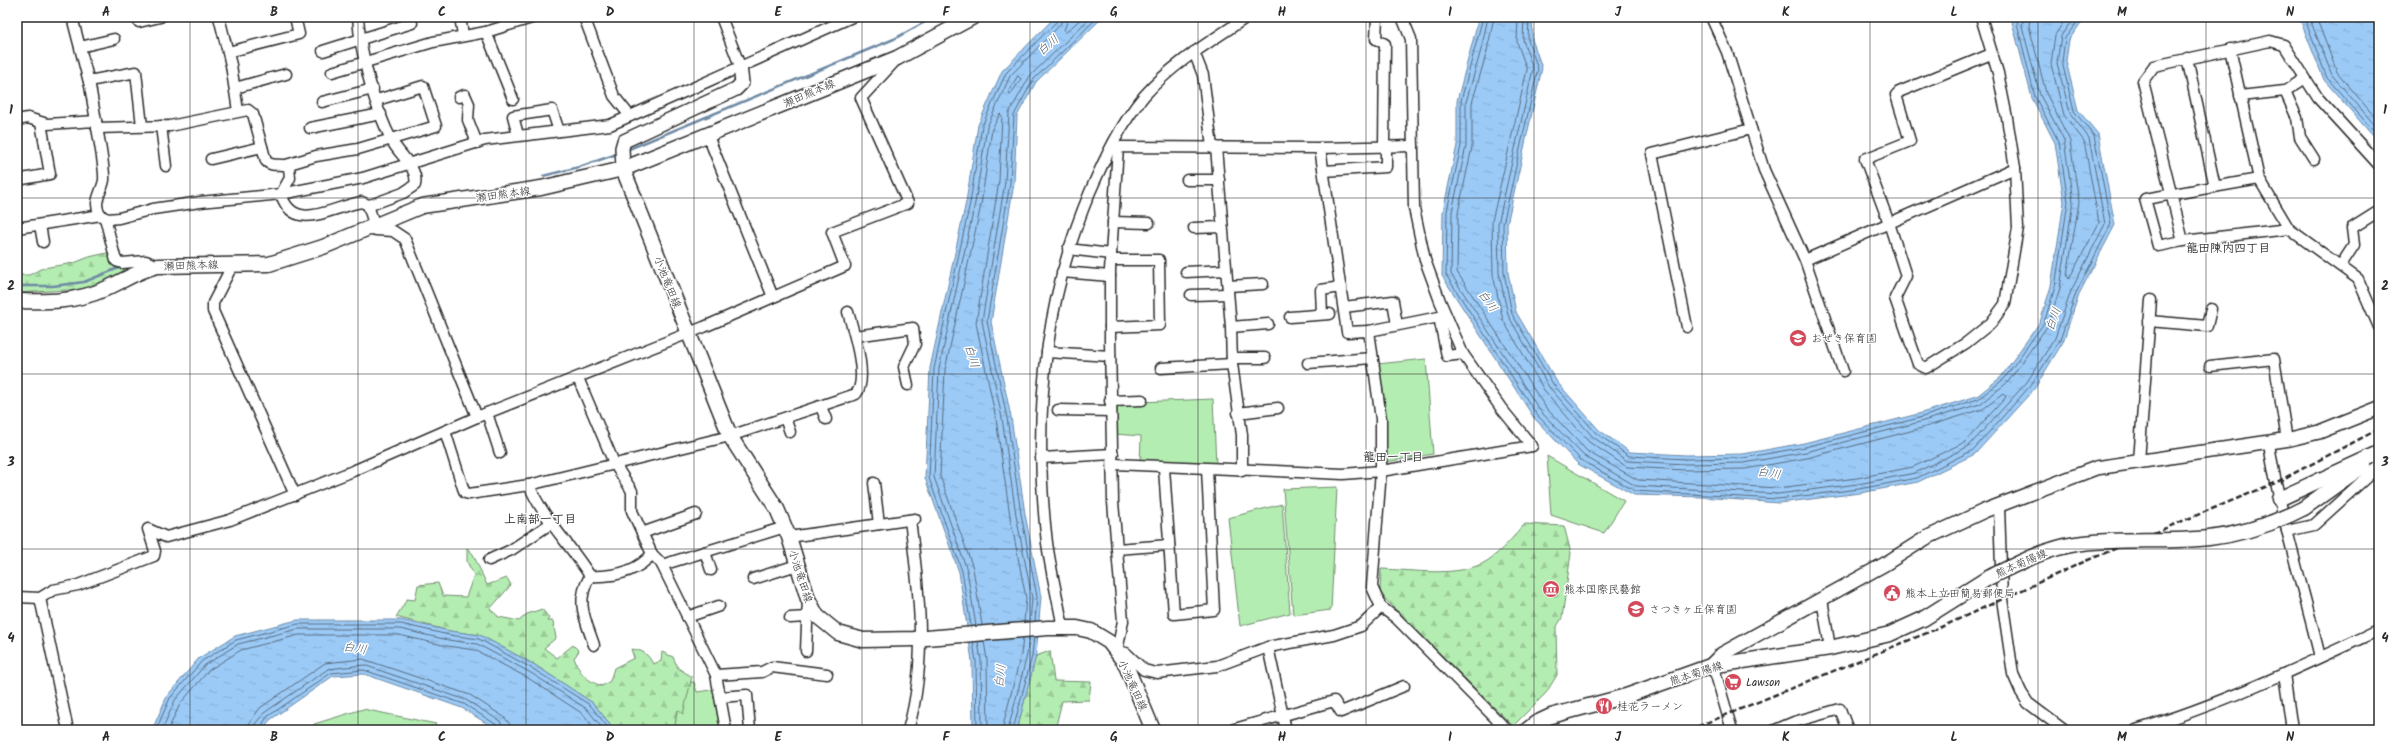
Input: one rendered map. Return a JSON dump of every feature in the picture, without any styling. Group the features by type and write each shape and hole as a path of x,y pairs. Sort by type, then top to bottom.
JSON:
{"main road":[{"name":"瀬田熊本線","path":"17,301 68,301 88,296 144,269 158,266 269,264 323,247 422,206 541,188 623,169 708,136 810,92 897,58 973,17"},
{"name":"小池竜田線","path":"623,169 730,436 770,495 787,532 813,611 827,626 852,638 874,641 1048,628 1091,631 1104,638 1117,652 1134,683 1150,728"},
{"path":"2280,499 2379,454"},
{"name":"熊本菊陽線","path":"1527,730 1536,723 1551,716 1626,696 1710,666 1830,648 1890,634 1917,622 1988,578 2029,557 2054,549 2096,541 2208,538 2231,535 2267,524 2304,508 2379,454"}],"street":[{"path":"72,17 88,81 104,178 96,202 103,217 116,261 122,263 146,261 158,266"},
{"path":"139,22 160,17"},
{"path":"219,17 228,52 238,111"},
{"path":"228,52 299,34 295,17"},
{"path":"286,165 289,167 290,176 281,194 286,208 293,214 300,216 319,214 362,202 368,205 384,202 413,187 415,175 391,140 381,114 365,61 360,39 358,17"},
{"path":"460,17 464,35"},
{"path":"332,72 365,61 464,35 486,32 535,17"},
{"path":"584,17 614,96 630,116"},
{"path":"623,169 622,148 624,142 736,88 742,83 740,66 721,17"},
{"path":"17,228 103,217 200,202 281,194 363,178 407,163 477,143 518,135 610,124 740,66 830,22 852,17"},
{"path":"1063,628 1047,544 1041,458 1041,433 1047,352 1062,272 1068,249 1094,183 1143,97 1171,69 1247,17"},
{"path":"1324,171 1386,167 1385,44 1376,39 1377,17"},
{"path":"1114,464 1164,468 1343,474 1381,471 1532,446 1501,408 1463,354 1440,301 1425,260 1414,208 1411,39 1402,17"},
{"path":"1711,17 1726,52 1764,170 1805,260 1843,371"},
{"path":"1981,17 1998,73 2015,168 2018,228 2005,304 1991,323 1966,342 1926,368 1918,364 1895,298 1906,276 1889,223 1865,159 1910,141 1896,95 1899,92 1991,54"},
{"path":"323,51 412,23"},
{"path":"486,32 513,98"},
{"path":"80,47 114,39"},
{"path":"2183,240 2143,81 2154,66 2270,41 2284,45 2304,79 2338,121 2379,165"},
{"path":"2230,49 2259,179 2289,229 2341,265 2358,279 2379,327"},
{"path":"1194,52 1203,75 1219,180 1231,327 1232,361 1242,442 1242,470"},
{"path":"17,597 40,598 53,590 78,585 154,556 155,551 148,529 166,537 230,520 295,495 477,417 578,378 845,266 832,232 908,203 861,98 897,58"},
{"path":"2187,58 2215,186"},
{"path":"88,81 135,69 142,126"},
{"path":"235,88 286,74"},
{"path":"2240,96 2285,91 2304,79"},
{"path":"17,120 31,119 41,123 161,126 248,110 253,114 262,148 268,163 286,165 391,140 436,126 423,86 377,100"},
{"path":"322,102 373,89"},
{"path":"2285,91 2296,118 2300,137 2314,159"},
{"path":"464,95 469,104 468,120 477,143"},
{"path":"518,135 513,116 552,110 559,131"},
{"path":"310,128 381,114"},
{"path":"17,180 50,174 41,123"},
{"path":"161,126 166,166"},
{"path":"1687,327 1652,154 1751,129"},
{"path":"708,136 773,297"},
{"path":"1116,146 1320,148 1413,146"},
{"path":"1116,146 1110,257 1110,406 1114,464 1113,502 1123,621 1117,652 1126,653 1144,670 1158,673 1217,666 1268,647 1334,635 1361,626 1382,607"},
{"path":"211,159 262,148"},
{"path":"1320,148 1347,332 1368,331 1439,317 1447,356 1463,354"},
{"path":"1805,260 2015,168"},
{"path":"2259,179 2145,199 2158,246 2183,240 2289,229"},
{"path":"1186,180 1219,180"},
{"path":"368,205 376,230 393,231 405,239 477,417"},
{"path":"2341,265 2354,245 2352,228 2379,210"},
{"path":"1113,222 1148,223"},
{"path":"40,225 43,242"},
{"path":"1194,228 1222,227"},
{"path":"1068,249 1110,257 1159,260 1160,325 1110,327"},
{"path":"234,264 213,303 213,311 295,495"},
{"path":"1186,272 1226,270"},
{"path":"1062,272 1110,276"},
{"path":"1191,295 1263,284"},
{"path":"1290,317 1326,314 1320,290 1341,287"},
{"path":"2139,461 2151,300"},
{"path":"1344,308 1393,301 1398,325"},
{"path":"2149,321 2207,326 2211,308"},
{"path":"445,431 465,493 493,492 528,485 730,436 853,396 859,391 859,357 848,312"},
{"path":"1231,327 1268,324"},
{"path":"855,336 914,328 914,344 904,367 908,385"},
{"path":"1368,331 1381,419 1381,471 1372,587 1382,607 1396,618 1507,730"},
{"path":"1047,352 1110,356"},
{"path":"1161,368 1265,358"},
{"path":"1308,363 1372,358"},
{"path":"2210,366 2274,359 2287,440"},
{"path":"578,378 614,464 632,491 632,511 642,533 652,554 662,565 716,675 726,730"},
{"path":"1058,410 1110,406 1142,400"},
{"path":"821,407 826,419"},
{"path":"1238,413 1278,408"},
{"path":"1732,730 1716,675 1710,666 1722,654 1886,564 1926,538 1999,506 2096,468 2269,444 2319,432 2379,408"},
{"path":"487,413 500,453"},
{"path":"785,418 790,432"},
{"path":"2269,444 2287,531 2303,585 2320,657"},
{"path":"1041,458 1113,454"},
{"path":"2287,531 2314,525 2379,466"},
{"path":"1164,468 1174,614 1214,610 1207,469"},
{"path":"874,483 879,524"},
{"path":"528,485 550,524 577,555 590,576"},
{"path":"1999,506 2002,599 2013,674 2020,692 2028,703 2064,730"},
{"path":"642,533 696,514"},
{"path":"662,565 705,552 787,532 879,524 913,519 919,587 918,689 908,730"},
{"path":"489,560 511,550 550,524"},
{"path":"1117,549 1169,545"},
{"path":"705,552 711,570"},
{"path":"590,576 630,571 641,565 652,554"},
{"path":"753,579 798,565"},
{"path":"590,576 582,590 581,599 594,645"},
{"path":"40,598 68,730"},
{"path":"806,651 808,598"},
{"path":"1822,600 1830,648"},
{"path":"687,617 719,606"},
{"path":"790,618 807,617"},
{"path":"2136,730 2180,717 2284,674 2379,630"},
{"path":"1268,647 1286,730"},
{"path":"716,675 762,672 772,667 827,674"},
{"path":"2284,674 2292,730"},
{"path":"1231,730 1334,701 1341,712 1404,686"},
{"path":"720,697 747,695 750,730"},
{"path":"1775,730 1794,722 1840,709 1848,730"}],"green space":[{"path":"107,253 113,264 132,266 101,284 84,289 17,293 17,275 29,275 43,268 74,263 89,257"},
{"path":"1426,359 1433,454 1385,462 1377,364"},
{"path":"1213,399 1216,464 1140,463 1141,436 1115,434 1115,403"},
{"path":"1547,456 1624,501 1604,533 1551,515"},
{"path":"1337,487 1331,610 1293,615 1283,489"},
{"path":"1282,504 1290,613 1240,626 1228,518"},
{"path":"1525,524 1564,526 1571,553 1562,618 1556,628 1557,675 1546,693 1513,726 1388,602 1380,592 1381,569 1436,572 1464,570 1487,561 1498,553"},
{"path":"467,548 473,554 487,585 507,578 511,585 490,609 499,617 519,621 527,614 542,609 549,618 547,621 553,621 556,638 544,648 557,658 573,645 579,651 574,658 579,668 582,673 592,682 602,686 610,681 614,668 634,658 631,649 639,650 645,653 653,664 661,661 662,652 673,657 678,668 692,677 683,714 678,710 676,715 675,730 615,730 593,703 535,665 480,635 450,631 396,617 407,599 415,600 418,585 438,583 443,596 466,597 474,575 467,562"},
{"path":"1050,651 1054,681 1091,682 1089,700 1062,701 1055,730 1017,730 1036,656"},
{"path":"691,682 694,682 697,692 717,689 724,730 675,730 676,715 678,710 683,713 686,694"},
{"path":"363,709 436,724 433,730 312,730 314,724"}],"water":[{"name":"白川","path":"1055,17 1103,17 1036,82 1017,116 1014,183 991,322 1011,417 1025,514 1041,597 1036,656 1017,730 973,730 972,661 959,572 925,478 930,368 966,202 978,125 1002,71"},
{"name":"白川","path":"1479,17 1533,17 1532,39 1542,68 1507,224 1508,273 1516,312 1557,382 1599,430 1630,452 1686,455 1743,454 1804,443 1918,414 1977,396 2001,377 2040,322 2051,286 2064,202 2055,143 2032,98 2012,22 2017,17 2085,17 2069,40 2066,61 2078,110 2098,134 2115,225 2079,294 2063,342 2035,388 1975,454 1918,482 1860,493 1779,503 1702,497 1634,495 1578,464 1534,418 1442,276 1443,211 1457,145 1457,101"},
{"path":"2299,17 2379,17 2379,143 2324,80"},
{"name":"白川","path":"297,620 401,620 450,631 480,635 535,665 593,703 615,730 497,730 462,708 364,674 333,676 270,720 262,730 152,730 167,696 199,658 235,636"}],"waterway":[{"path":"629,149 894,39 934,17"},
{"path":"543,176 579,167 614,155"},
{"path":"175,259 230,258"},
{"path":"17,286 53,286 84,282 121,267"}],"railway":[{"path":"1689,730 1939,628 2088,560 2275,483 2379,429"}],"place":[{"name":"おぜき保育園","path":"1798,338"},
{"name":"熊本国際民藝館","path":"1551,589"},
{"name":"熊本上立田簡易郵便局","path":"1892,593"},
{"name":"さつきヶ丘保育園","path":"1636,609"},
{"name":"Lawson","path":"1733,682"},
{"name":"桂花ラーメン","path":"1604,706"}],"district":[{"name":"龍田陳内四丁目","path":"2228,248"},
{"name":"龍田一丁目","path":"1393,457"},
{"name":"上南部一丁目","path":"540,519"}]}
